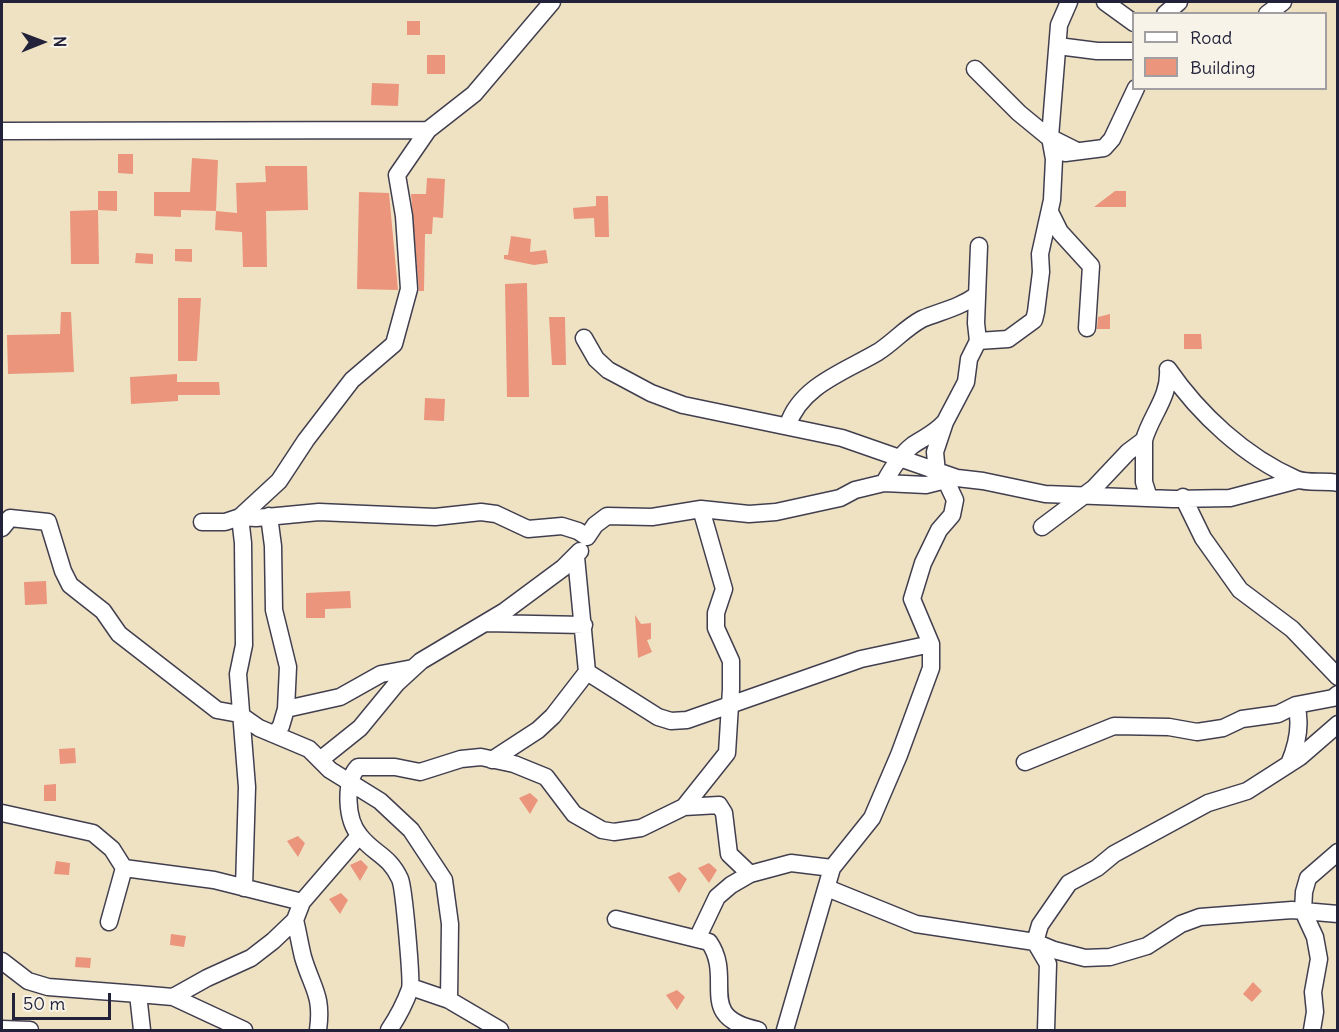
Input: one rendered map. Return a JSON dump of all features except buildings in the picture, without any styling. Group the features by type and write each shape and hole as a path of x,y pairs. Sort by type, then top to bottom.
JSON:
{"street":[{"path":"240,517 279,481 306,440 352,380 394,344 409,290 404,216 397,175 428,130 474,94 552,2"},
{"path":"978,341 1008,339 1034,320 1041,272 1040,254 1050,212 1054,159 1050,137 1059,25 1069,2"},
{"path":"1105,2 1132,22"},
{"path":"1167,12 1179,2"},
{"path":"1270,12 1283,2"},
{"path":"1058,46 1097,51 1132,51"},
{"path":"975,69 1008,104 1050,137 1077,151"},
{"path":"1054,159 1077,151 1104,148 1112,139 1135,90"},
{"path":"2,131 428,130"},
{"path":"1050,212 1060,232 1078,248 1083,259 1091,266 1087,328"},
{"path":"320,760 360,728 397,683 413,668 505,611 576,557 595,525 607,516 652,517 701,509 749,513 777,512 840,498 855,490 884,483 926,485 938,482 935,452 945,422 966,382 969,360 978,341 979,246"},
{"path":"788,426 792,413 811,392 835,375 877,353 921,320 962,305 977,295"},
{"path":"584,338 596,360 608,370 651,393 683,405 842,438 937,473 1036,493 1149,498 1230,498 1298,480 1338,483"},
{"path":"1149,498 1144,482 1144,440 1150,419 1159,409 1165,396 1168,369 1203,412 1246,450 1298,480"},
{"path":"884,483 893,465 912,446 934,434 945,422"},
{"path":"1042,527 1108,475 1128,452 1144,440"},
{"path":"786,1030 832,868 872,818 932,668 931,644 912,599 923,563 939,530 952,515 956,500 947,483 937,473"},
{"path":"1183,497 1203,538 1240,590 1292,629 1338,677"},
{"path":"684,807 727,753 730,704 731,661 716,628 716,613 724,589 701,509"},
{"path":"202,522 225,522 240,517 319,512 435,517 481,512 496,514 528,529 562,526 578,531 587,537"},
{"path":"269,516 273,546 274,610 288,667 286,709 281,726 275,734"},
{"path":"240,517 243,543 244,645 238,674 239,714 247,787 244,888"},
{"path":"2,528 10,518 48,522 63,572 70,585 103,611 119,634 217,710 239,714 260,728 309,748 320,760 350,783 380,801 397,815 420,842 444,879 450,924 449,1000"},
{"path":"492,760 538,730 553,716 587,672 576,557"},
{"path":"484,623 584,625"},
{"path":"587,672 658,717 671,721 687,720 861,659 931,644"},
{"path":"286,709 340,697 381,674 413,668"},
{"path":"1025,762 1114,726 1169,727 1197,732 1223,728 1242,719 1278,714 1296,705 1333,698 1338,694"},
{"path":"1289,764 1298,733 1299,716 1296,705"},
{"path":"1046,1030 1048,964 1035,942 1040,925 1070,883 1097,868 1114,854 1218,798 1247,791 1289,764 1338,724"},
{"path":"389,1030 411,987 405,897 401,880 388,858 359,836 352,818 350,783 351,775 358,767 395,767 420,772 461,759 481,757 514,764 546,777 574,814 602,830 625,832 641,828 684,807 719,805 724,813 729,854 750,874"},
{"path":"2,813 93,833 112,849 124,868 109,922"},
{"path":"173,997 251,958 295,920 302,902 359,836"},
{"path":"1312,1030 1315,1012 1313,992 1319,959 1315,937 1303,911 1308,878 1338,852"},
{"path":"697,939 717,897 731,885 750,874 791,863 832,868"},
{"path":"124,868 214,880 302,902"},
{"path":"827,888 916,924 1035,942 1054,950 1085,958 1110,957 1147,946 1181,924 1200,917 1252,911 1338,914"},
{"path":"616,919 709,942 717,956 720,1005 726,1016 731,1022 758,1030"},
{"path":"295,920 304,959 321,1009 318,1030"},
{"path":"2,961 28,981 48,987 173,997 244,1030"},
{"path":"411,987 449,1000 500,1030"},
{"path":"138,994 142,1030"},
{"path":"2,1029 30,1030"}]}
